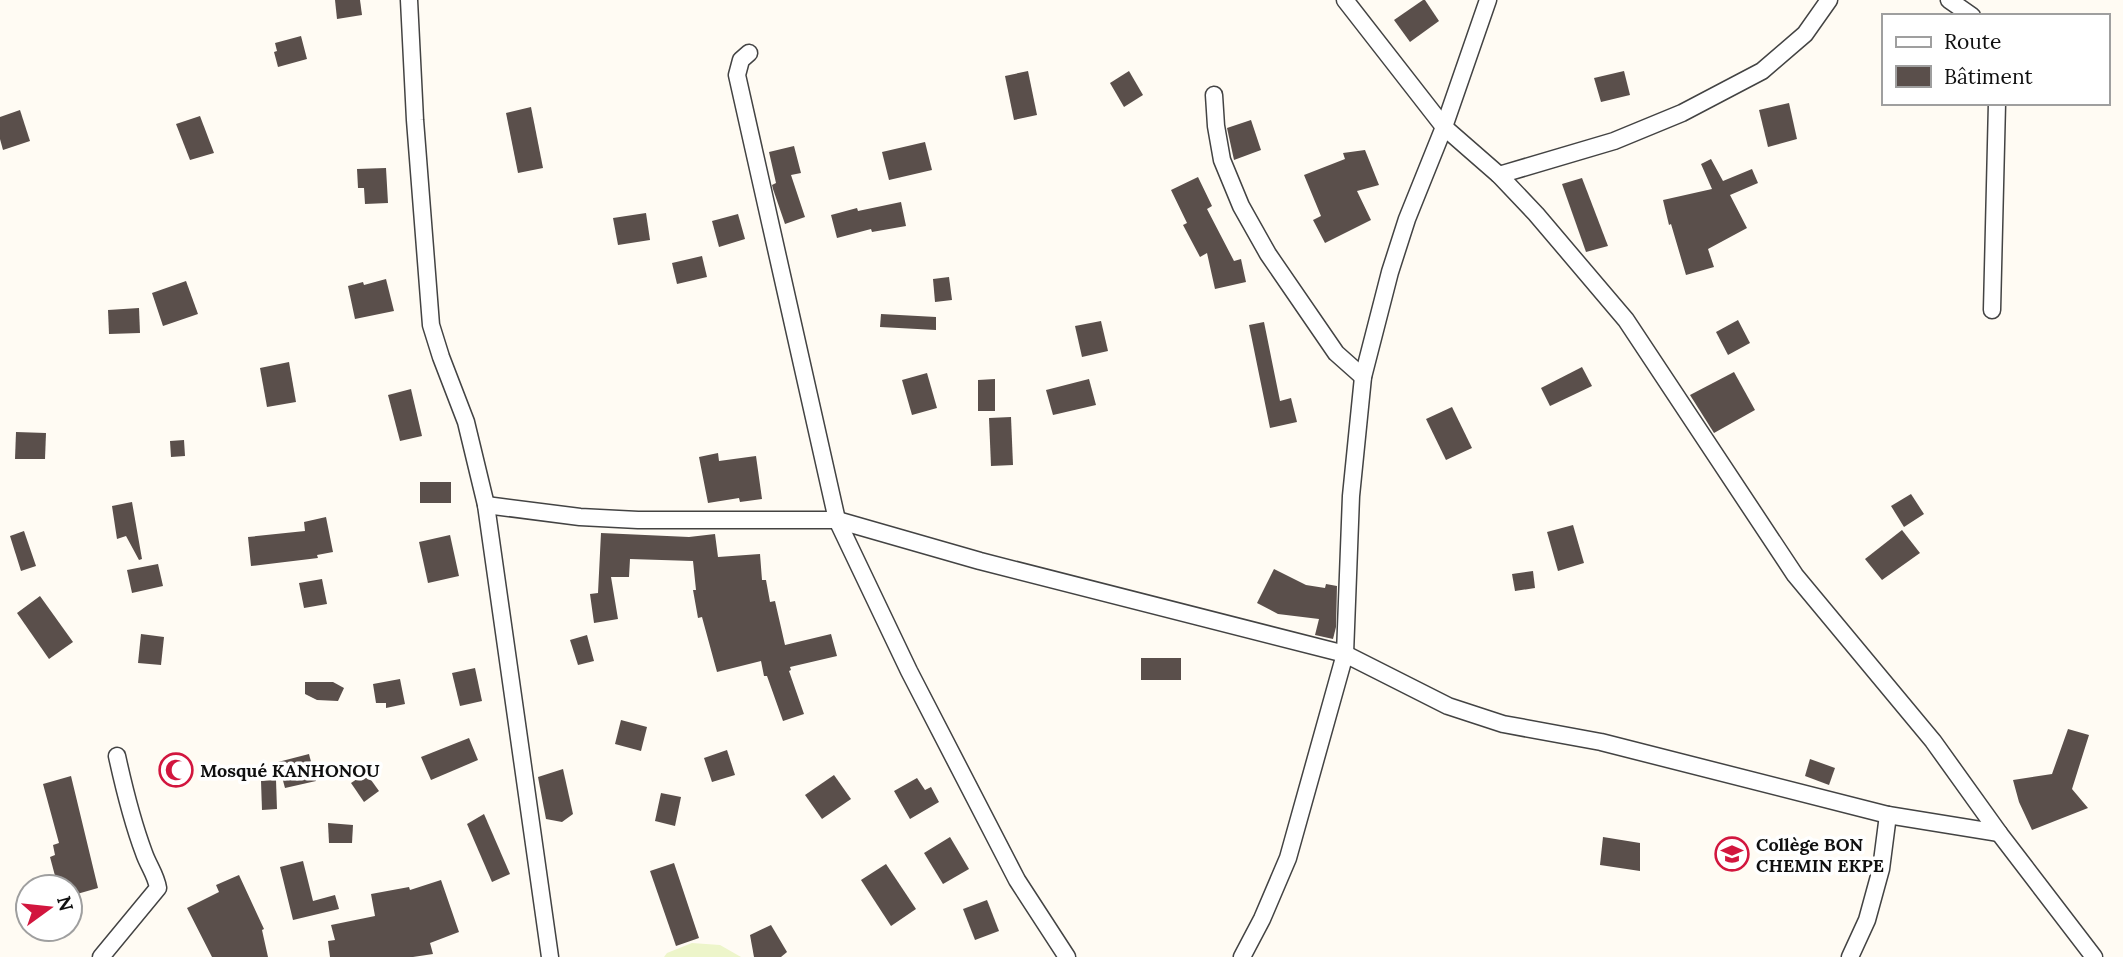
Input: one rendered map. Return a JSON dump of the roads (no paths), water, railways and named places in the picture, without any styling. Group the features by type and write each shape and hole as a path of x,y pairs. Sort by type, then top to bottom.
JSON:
{"street":[{"path":"409,0 415,120 431,325 466,422 486,505 550,957"},
{"path":"1345,0 1444,127 1499,175 1536,214 1626,320 1795,575 1933,741 2094,957"},
{"path":"1242,957 1262,919 1288,858 1345,654 1351,496 1363,377 1406,219 1444,127 1488,0"},
{"path":"1499,175 1614,141 1682,113 1762,71 1805,34 1829,0"},
{"path":"1949,0 1969,14"},
{"path":"748,53 741,60 737,75 838,520 909,671 1017,880 1068,957"},
{"path":"1214,95 1222,160 1241,205 1268,254 1336,353 1363,377"},
{"path":"1992,310 1997,105"},
{"path":"486,505 580,517 638,520 838,520 980,561 1345,654 1448,706 1503,724 1601,742 1888,815 1999,833"},
{"path":"101,957 158,888 157,880 144,854 117,756"},
{"path":"1850,957 1867,920 1881,869 1888,815"}],"place":[{"name":"Mosqué KANHONOU","path":"176,770"},
{"name":"Collège BON CHEMIN EKPE","path":"1732,854"}]}
